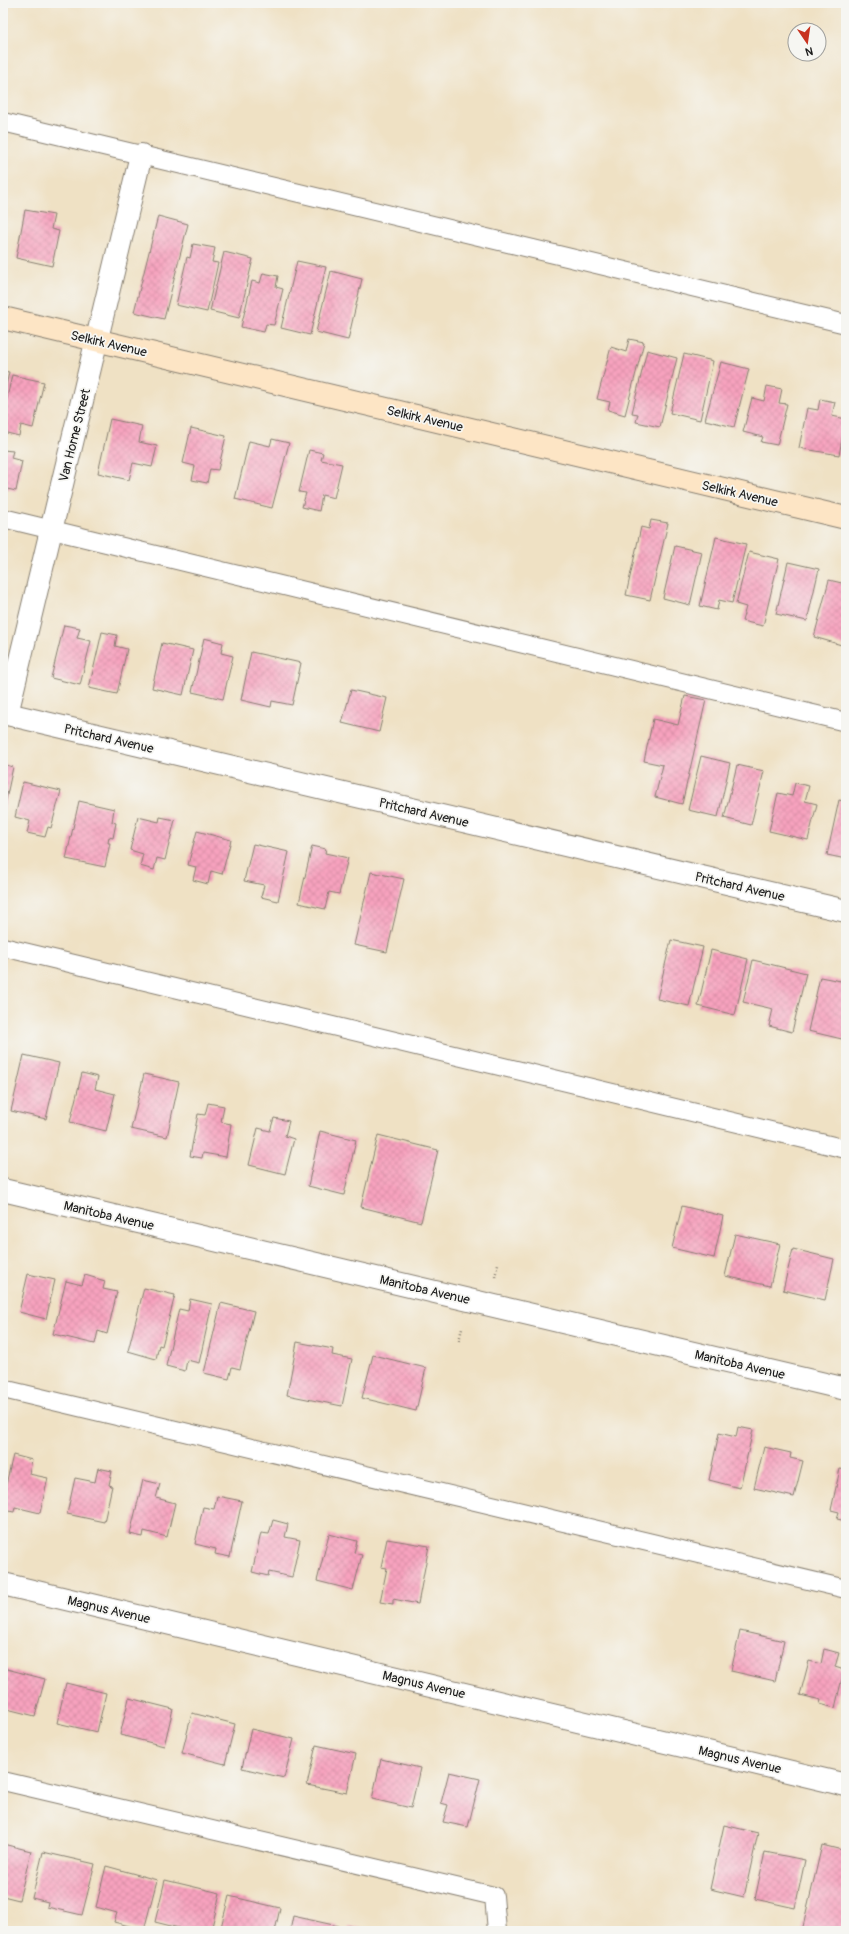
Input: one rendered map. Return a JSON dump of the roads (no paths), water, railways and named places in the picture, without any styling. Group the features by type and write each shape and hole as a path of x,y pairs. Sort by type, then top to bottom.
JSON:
{"street":[{"name":"Van Horne Street","path":"5,714 141,155"},
{"name":"Selkirk Avenue","path":"3,318 846,518"},
{"name":"Pritchard Avenue","path":"5,714 846,911"},
{"name":"Manitoba Avenue","path":"3,1190 846,1389"},
{"name":"Magnus Avenue","path":"3,1584 846,1785"}],"lane":[{"path":"3,122 846,324"},
{"path":"3,518 846,722"},
{"path":"3,947 846,1149"},
{"path":"3,1389 846,1589"},
{"path":"3,1781 494,1896 497,1931"}]}
